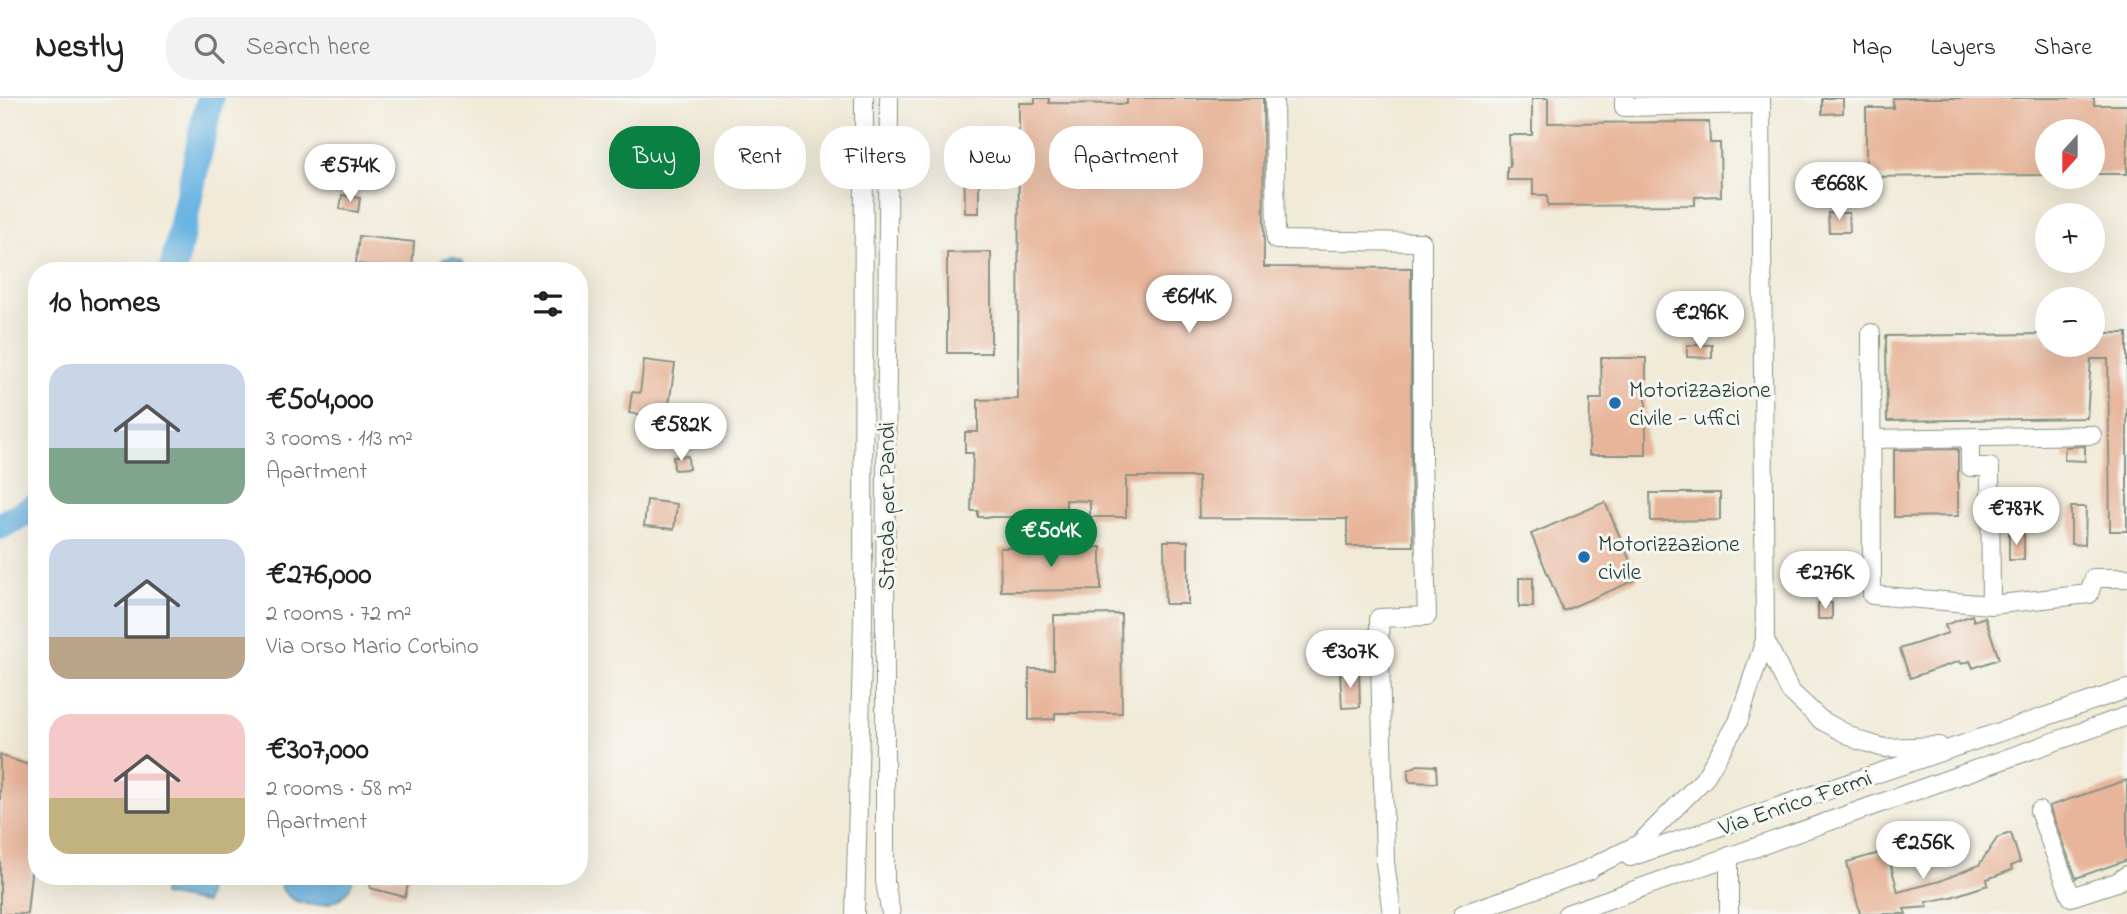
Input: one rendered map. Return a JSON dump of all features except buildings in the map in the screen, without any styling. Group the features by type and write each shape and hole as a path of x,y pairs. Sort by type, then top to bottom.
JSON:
{"street":[{"name":"Strada per Pandi","path":"855,914 863,619 864,98"},
{"name":"Strada per Pandi","path":"889,98 885,883 891,914"},
{"path":"1274,98 1276,240 1422,242 1422,460 1427,616 1379,618 1385,863 1392,914"},
{"path":"1578,874 1639,844 1704,779 1738,722 1765,640 1761,101 1624,107 1623,98"},
{"path":"1871,333 1872,595 1991,605 2089,594 2094,578 2127,578"},
{"path":"1872,439 2092,435"},
{"path":"1969,438 1970,467 1990,467 1991,605"},
{"path":"1765,640 1790,691 1821,720 1858,740 1884,748 1917,748 1976,741"},
{"name":"Via Enrico Fermi","path":"1463,914 2127,689"},
{"name":"Via Enrico Fermi","path":"1567,914 2127,716"},
{"path":"2039,811 2071,897 2108,885 2127,875"},
{"path":"1729,856 1730,914"}],"water":[{"path":"453,257 462,262 441,262"},
{"path":"164,885 208,885 205,903 162,895"},
{"path":"281,885 350,885 340,898 316,905 291,898"}],"waterway":[{"path":"175,262 210,98"},
{"path":"0,526 28,511"}],"place":[{"name":"Motorizzazione civile - uffici","path":"1615,403"},
{"name":"Motorizzazione civile","path":"1584,557"}]}
